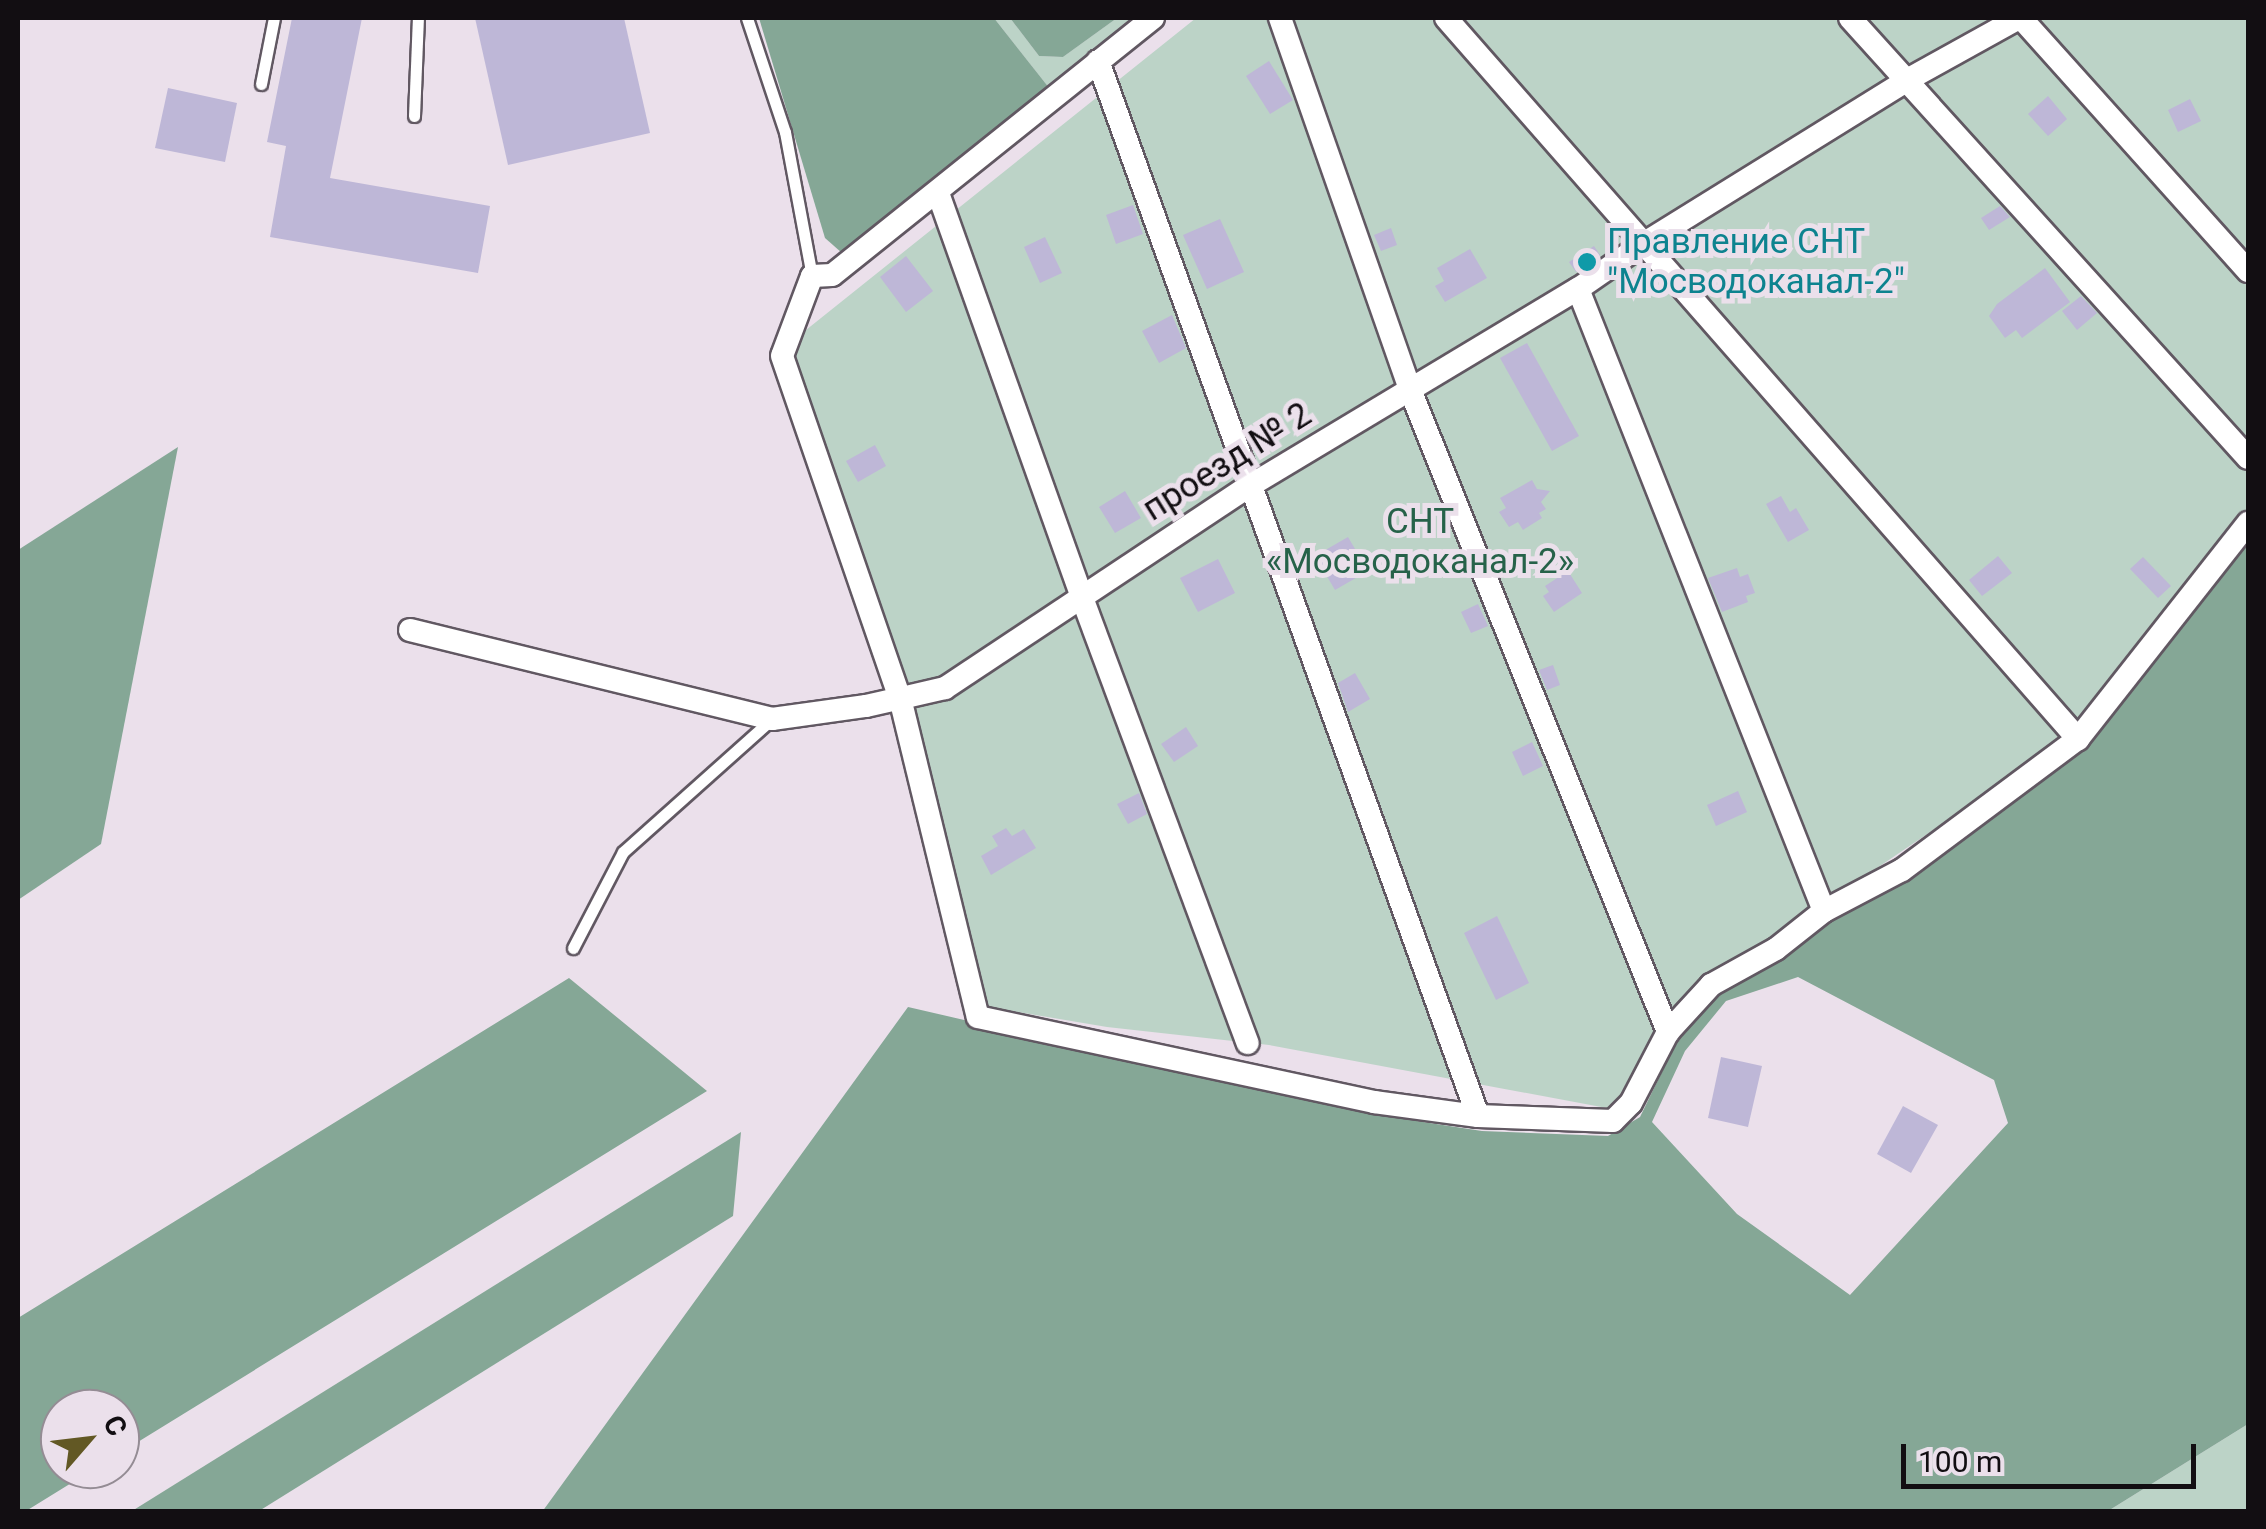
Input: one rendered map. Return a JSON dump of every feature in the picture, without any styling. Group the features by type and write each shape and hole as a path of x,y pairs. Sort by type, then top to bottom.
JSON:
{"street":[{"path":"1153,18 832,274 812,276 782,356 900,698 978,1017 1374,1102 1478,1116 1613,1121 1631,1103 1668,1032 1711,985 1776,949 1824,911 1902,870 2078,738 2248,523"},
{"path":"1280,18 1411,392 1668,1032"},
{"path":"1446,18 2078,738"},
{"path":"1850,18 2248,458"},
{"path":"2020,18 2248,272"},
{"name":"проезд № 2","path":"410,630 772,719 945,688 1248,488 1578,290 1643,244 1907,80 2020,18"},
{"path":"1098,61 1248,488 1478,1116"},
{"path":"938,192 1081,595 1248,1043"},
{"path":"1578,290 1824,911"}],"lane":[{"path":"261,84 274,18"},
{"path":"414,116 418,18"},
{"path":"746,18 785,132 812,276"},
{"path":"572,948 623,852 772,719"}],"green space":[{"path":"759,18 994,18 1050,89 842,253 825,238"},
{"path":"994,18 1010,18 1039,56 1063,57 1117,18 1137,18 1050,89"},
{"path":"1010,18 1117,18 1063,57 1039,56"},
{"name":"СНТ «Мосводоканал-2»","path":"1196,18 2248,18 2248,509 2075,734 1812,912 1799,926 1705,981 1625,1099 1612,1109 1269,1045 1107,1027 988,1007 980,989 793,362 801,334"},
{"path":"178,447 101,844 18,900 18,550"},
{"path":"2248,541 2248,1424 2108,1511 542,1512 908,1007 1371,1114 1482,1131 1608,1136 1640,1117 1676,1043 1716,990 1777,958 1838,915 1965,839 2083,743","holes":["1798,977 1994,1080 2008,1123 1850,1295 1737,1214 1652,1122 1685,1051 1726,1001"]},
{"path":"569,978 707,1091 140,1441 140,1389 40,1389 40,1489 62,1489 26,1511 18,1511 18,1318"},
{"path":"741,1132 733,1216 259,1511 132,1511"},
{"path":"2248,1424 2248,1511 2108,1511"}],"building":[{"path":"292,18 362,18 330,178 490,206 478,273 270,237 286,146 267,142"},
{"path":"475,18 624,18 650,133 508,165"},
{"path":"1269,61 1293,100 1270,114 1246,76"},
{"path":"168,88 237,103 225,162 155,148"},
{"path":"2048,96 2067,119 2048,136 2028,114"},
{"path":"2190,99 2201,121 2178,132 2168,110"},
{"path":"1133,205 1143,234 1116,244 1106,215"},
{"path":"2000,206 2010,217 1989,230 1981,218"},
{"path":"1220,219 1244,272 1207,289 1183,235"},
{"path":"1391,228 1397,245 1381,251 1374,235"},
{"path":"1045,237 1062,273 1040,283 1024,247"},
{"path":"1594,246 1600,255 1576,272 1569,262"},
{"path":"1470,249 1487,278 1445,302 1435,286 1444,281 1437,268"},
{"path":"906,256 933,291 906,312 880,277"},
{"path":"2045,268 2070,302 2022,338 2016,330 2005,338 1989,316 1997,304"},
{"path":"2081,296 2097,313 2077,330 2062,311"},
{"path":"1172,315 1186,348 1159,363 1142,331"},
{"path":"1527,343 1579,436 1552,451 1500,358"},
{"path":"875,445 886,466 858,482 846,461"},
{"path":"1532,480 1537,489 1550,491 1541,502 1546,509 1539,513 1542,518 1523,530 1518,522 1509,527 1499,512 1506,508 1500,498"},
{"path":"1125,491 1141,518 1115,533 1099,507"},
{"path":"1781,496 1790,512 1796,508 1809,530 1788,542 1766,504"},
{"path":"1348,537 1368,571 1335,590 1315,556"},
{"path":"1998,556 2012,573 1982,596 1969,580"},
{"path":"2143,557 2171,586 2158,598 2130,569"},
{"path":"1218,559 1235,593 1198,612 1180,578"},
{"path":"1737,568 1740,577 1748,574 1755,593 1746,596 1748,602 1722,612 1708,578"},
{"path":"1568,571 1582,593 1554,612 1543,596 1549,592 1545,586"},
{"path":"1478,604 1488,626 1471,633 1461,612"},
{"path":"1553,665 1560,685 1547,690 1539,670"},
{"path":"1355,673 1370,699 1348,712 1338,683"},
{"path":"1186,727 1198,746 1174,762 1161,744"},
{"path":"1532,742 1543,766 1523,776 1512,752"},
{"path":"1738,791 1747,812 1716,826 1707,805"},
{"path":"1139,793 1147,814 1128,824 1117,804"},
{"path":"1006,828 1012,836 1024,829 1036,848 991,875 981,856 998,846 992,836"},
{"path":"1497,916 1529,983 1496,1000 1464,933"},
{"path":"1721,1057 1762,1066 1748,1127 1708,1118"},
{"path":"1903,1106 1938,1125 1911,1173 1877,1154"}],"place":[{"name":"Правление СНТ \"Мосводоканал-2\"","path":"1587,262"}]}
